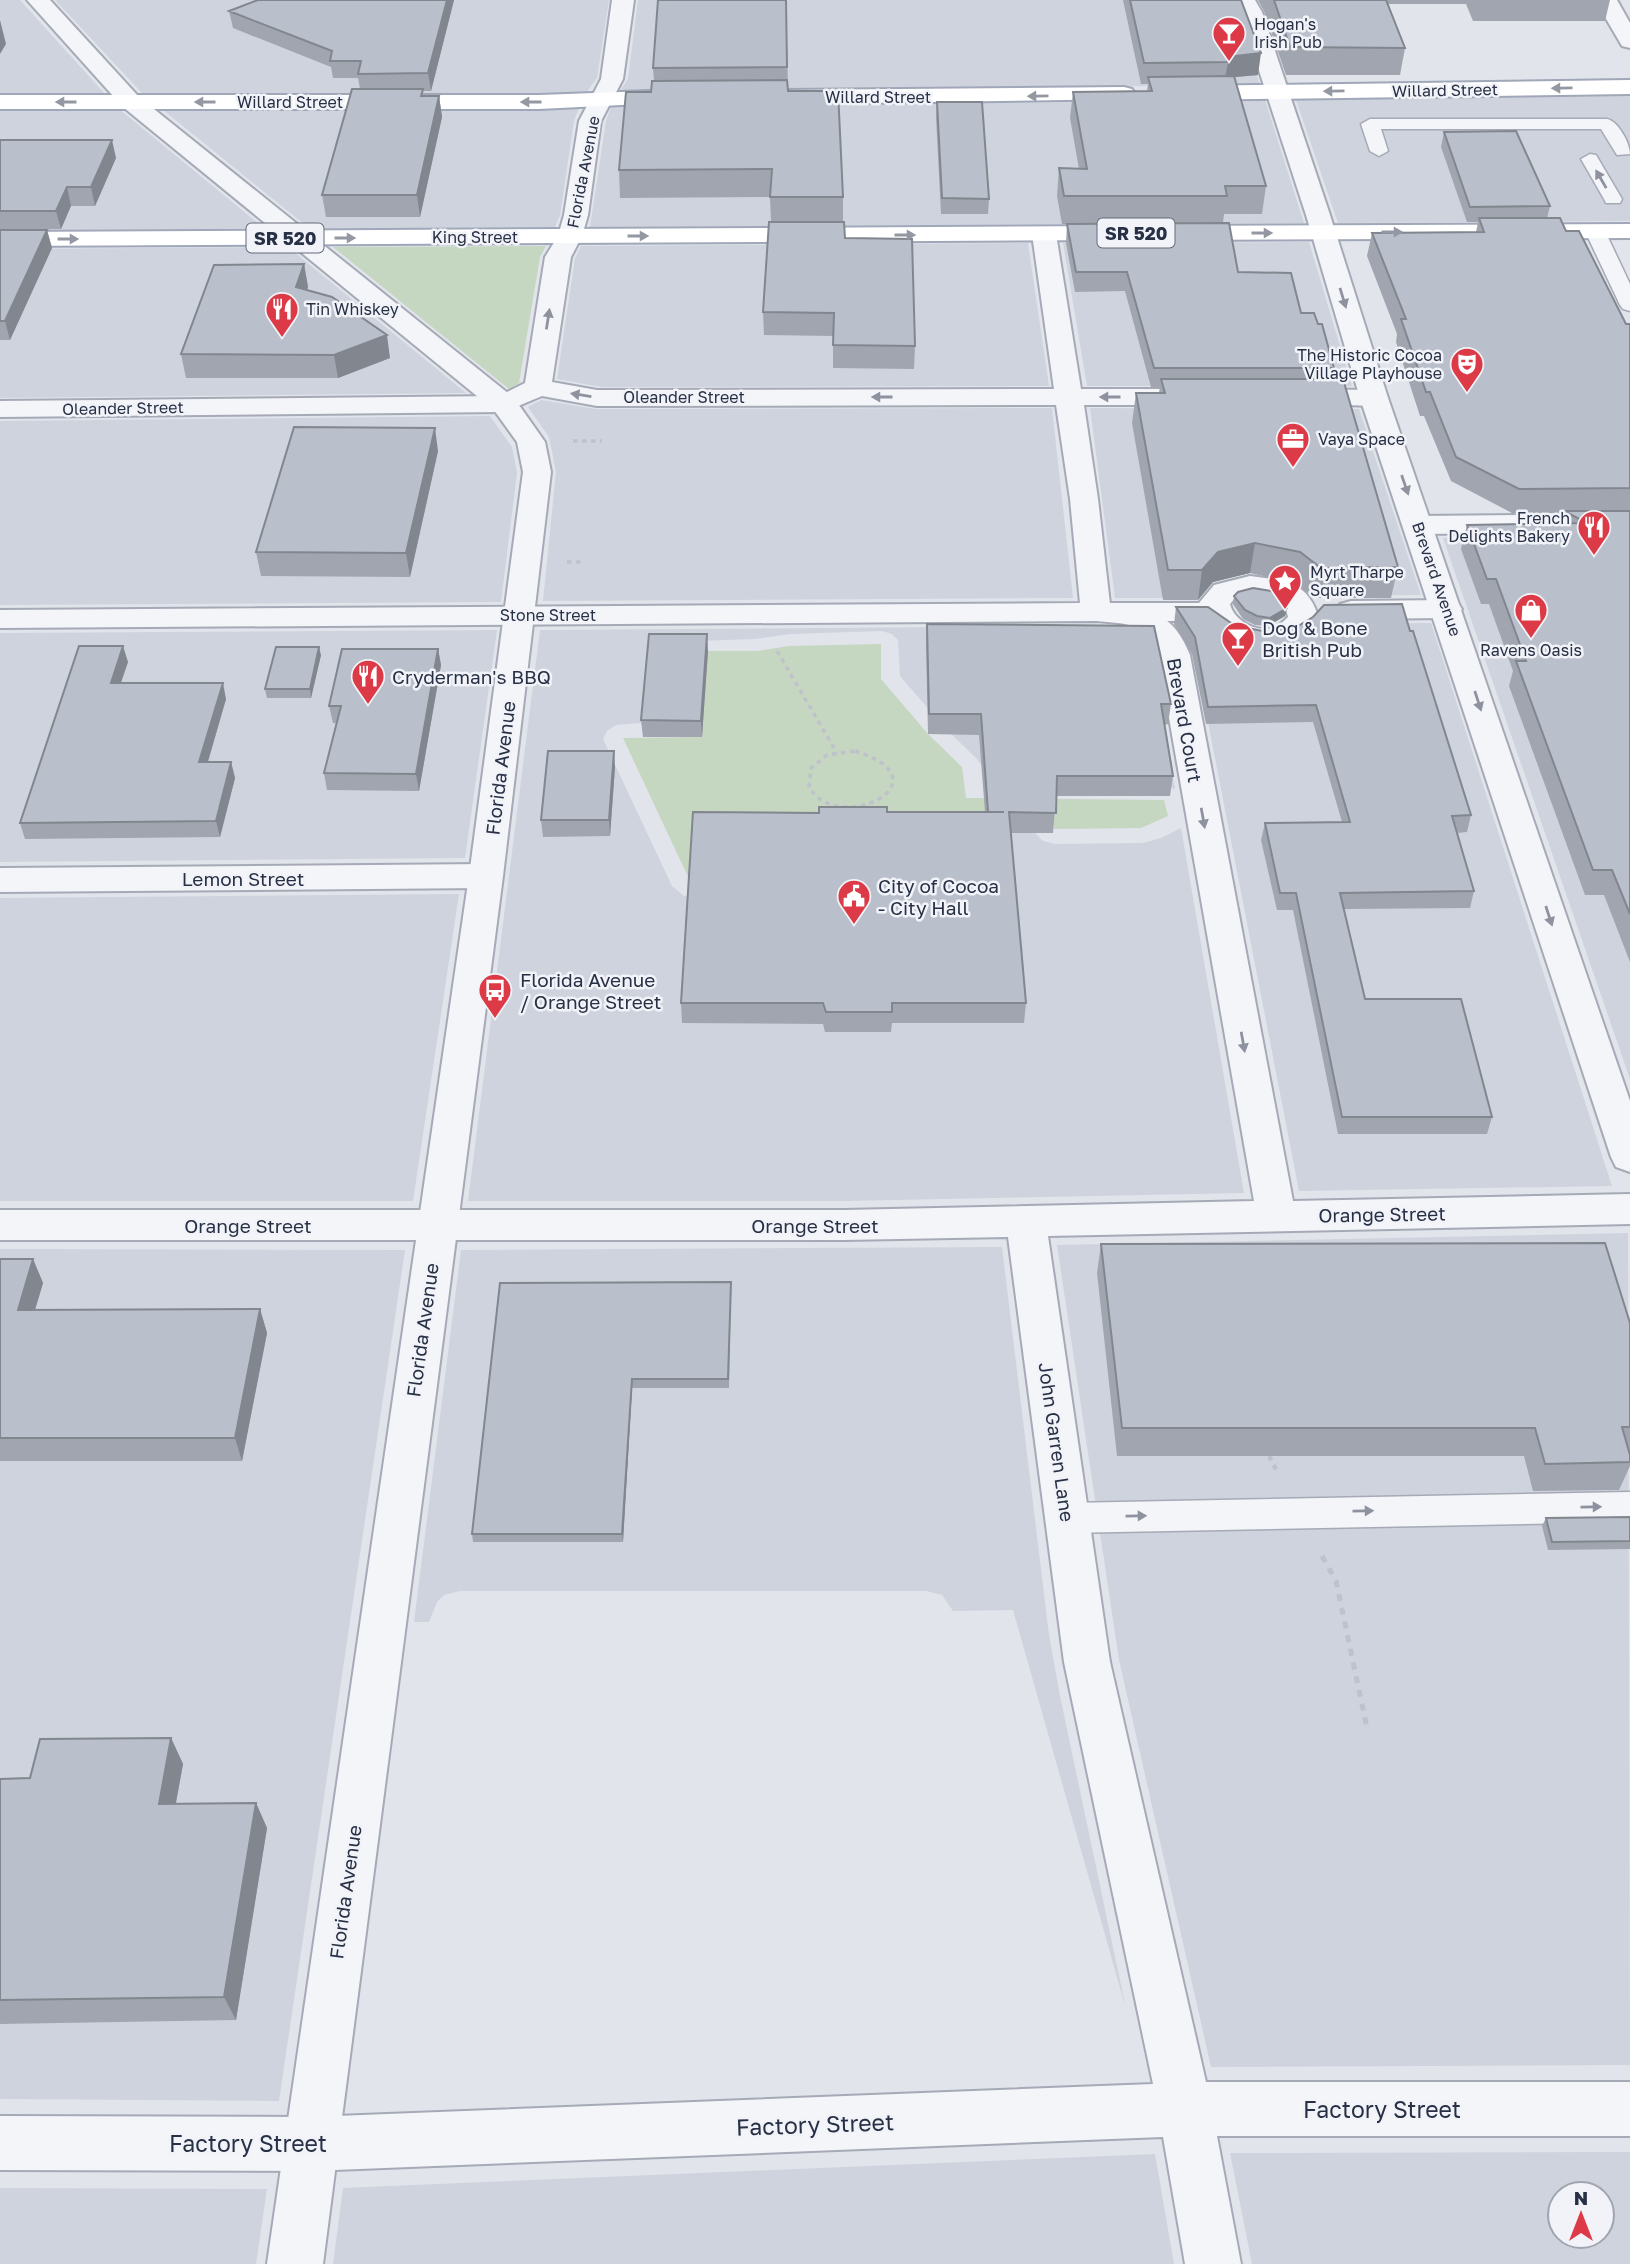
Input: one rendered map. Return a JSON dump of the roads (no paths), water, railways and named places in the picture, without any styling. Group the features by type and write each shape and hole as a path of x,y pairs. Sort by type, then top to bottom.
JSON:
{"main road":[{"name":"Willard Street","path":"1172,94 1630,87"},
{"name":"Willard Street","path":"768,97 1145,94"},
{"name":"Willard Street","path":"0,102 539,102 698,97"},
{"name":"SR 520","path":"1044,234 1630,231"},
{"name":"King Street","path":"0,239 1044,234"}],"street":[{"name":"Florida Avenue","path":"38,0 131,102 504,404 531,442 537,472 486,876 295,2264"},
{"name":"Florida Avenue","path":"538,387 558,257 570,236 576,215 590,121 612,79 623,0"},
{"name":"Brevard Avenue","path":"1244,0 1251,12 1278,92 1374,398 1630,1157"},
{"path":"1606,0 1630,40"},
{"path":"1044,234 1069,397 1096,612 1215,612"},
{"name":"Oleander Street","path":"0,409 504,404 538,387 597,398 1218,397"},
{"path":"1272,397 1374,398"},
{"path":"1419,525 1551,524"},
{"path":"1250,585 1278,589 1299,601 1304,619 1288,633 1260,637 1231,629 1215,612 1214,605 1225,591 1250,585"},
{"path":"1303,610 1447,609"},
{"name":"Stone Street","path":"0,619 1096,612"},
{"name":"Brevard Court","path":"1096,612 1130,615 1155,623 1170,638 1276,1216"},
{"name":"Lemon Street","path":"0,880 486,876"},
{"name":"Orange Street","path":"0,1225 1026,1222 1630,1209"},
{"name":"John Garren Lane","path":"1026,1222 1087,1662 1185,2109 1213,2264"},
{"name":"Factory Street","path":"0,2143 310,2144 1185,2109 1630,2109"}],"lane":[{"path":"1379,151 1370,124 1607,124 1623,151"},
{"path":"1570,124 1613,199"},
{"path":"1595,231 1630,305"},
{"path":"1068,1518 1630,1507"}],"place":[{"name":"Hogan's Irish Pub","path":"1229,63"},
{"name":"Tin Whiskey","path":"282,339"},
{"name":"The Historic Cocoa Village Playhouse","path":"1467,394"},
{"name":"Vaya Space","path":"1293,469"},
{"name":"French Delights Bakery","path":"1594,557"},
{"name":"Myrt Tharpe Square","path":"1285,611"},
{"name":"Ravens Oasis","path":"1531,640"},
{"name":"Dog & Bone British Pub","path":"1238,668"},
{"name":"Cryderman's BBQ","path":"368,706"},
{"name":"City of Cocoa - City Hall","path":"854,926"},
{"name":"Florida Avenue / Orange Street","path":"495,1020"}]}
